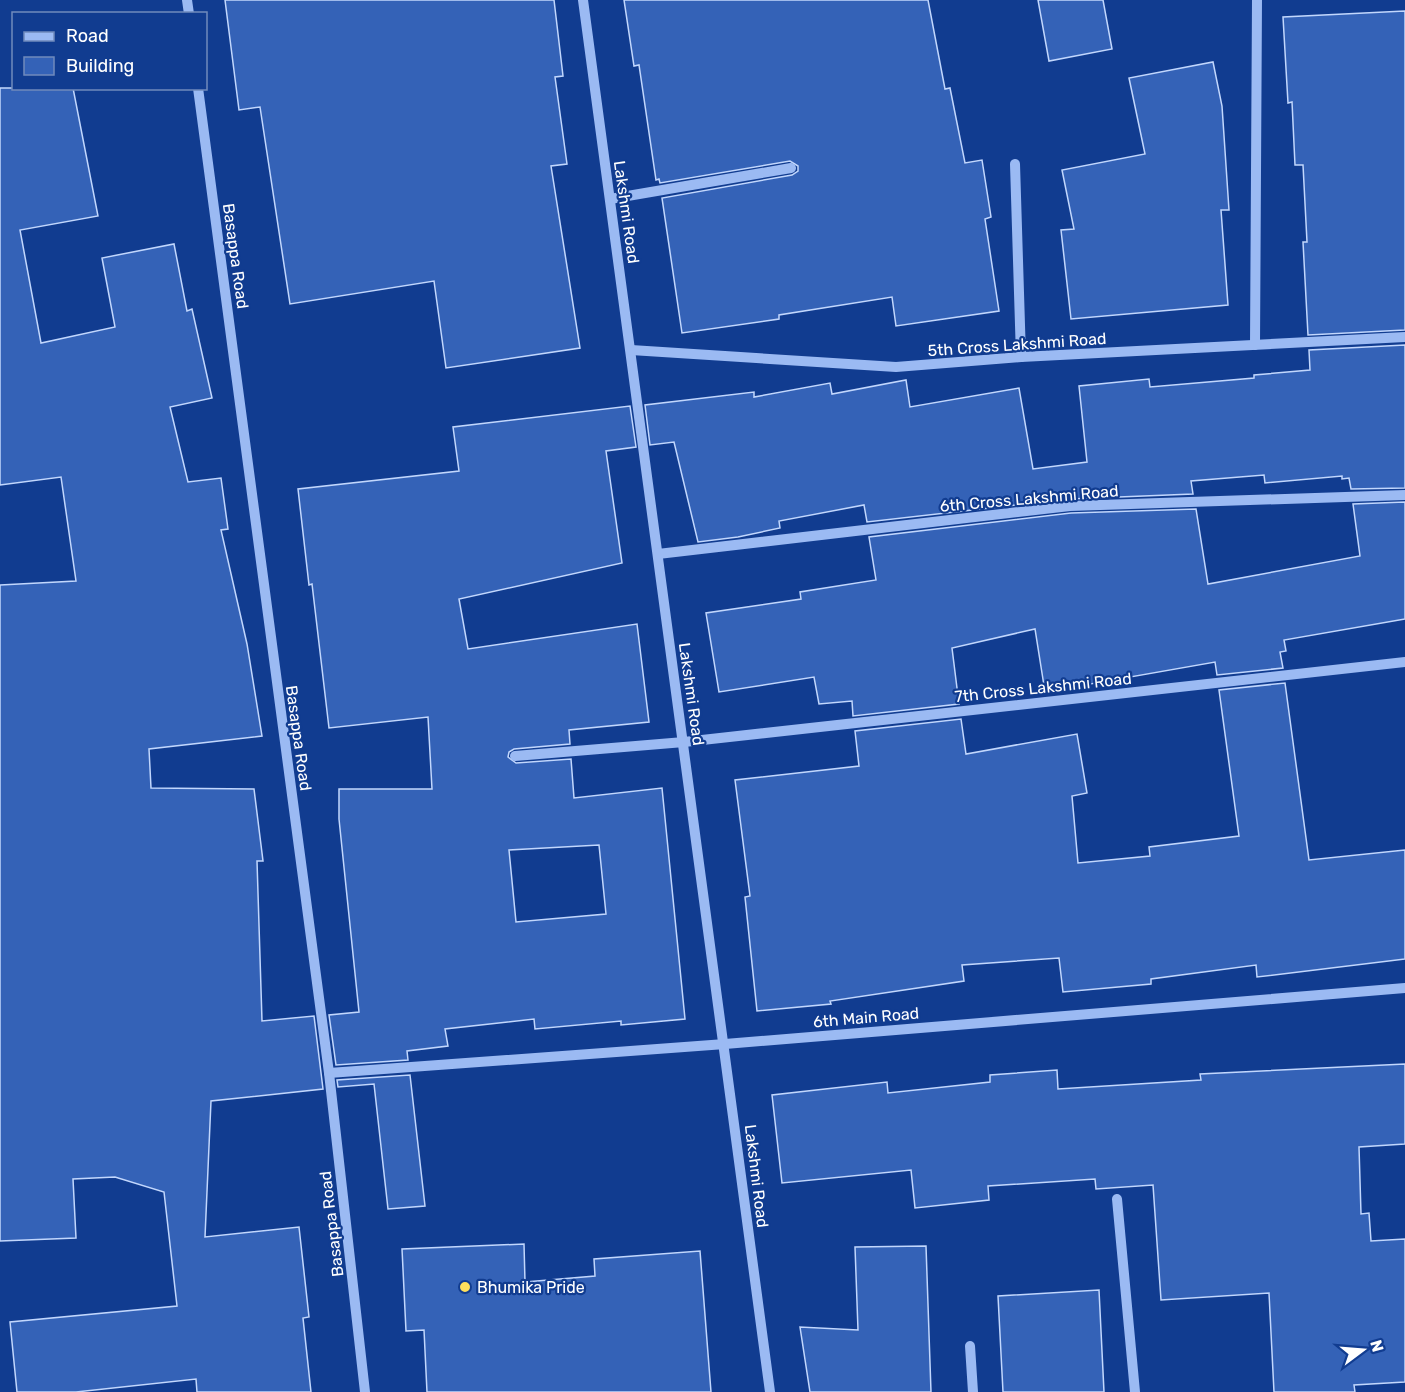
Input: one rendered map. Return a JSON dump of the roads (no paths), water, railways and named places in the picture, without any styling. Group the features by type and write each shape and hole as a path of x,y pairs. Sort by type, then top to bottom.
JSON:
{"street":[{"name":"Lakshmi Road","path":"583,0 770,1392"},
{"path":"1255,345 1257,0"},
{"name":"Basappa Road","path":"198,90 329,1073 365,1392"},
{"path":"1015,164 1021,357"},
{"path":"610,199 791,168"},
{"name":"5th Cross Lakshmi Road","path":"631,350 896,367 1021,357 1405,337"},
{"name":"6th Cross Lakshmi Road","path":"658,554 1070,506 1405,495"},
{"name":"7th Cross Lakshmi Road","path":"515,756 684,742 1405,662"},
{"name":"6th Main Road","path":"329,1073 725,1044 1405,988"},
{"path":"1117,1199 1135,1392"},
{"path":"970,1346 973,1392"}],"place":[{"name":"Bhumika Pride","path":"465,1287"}]}
